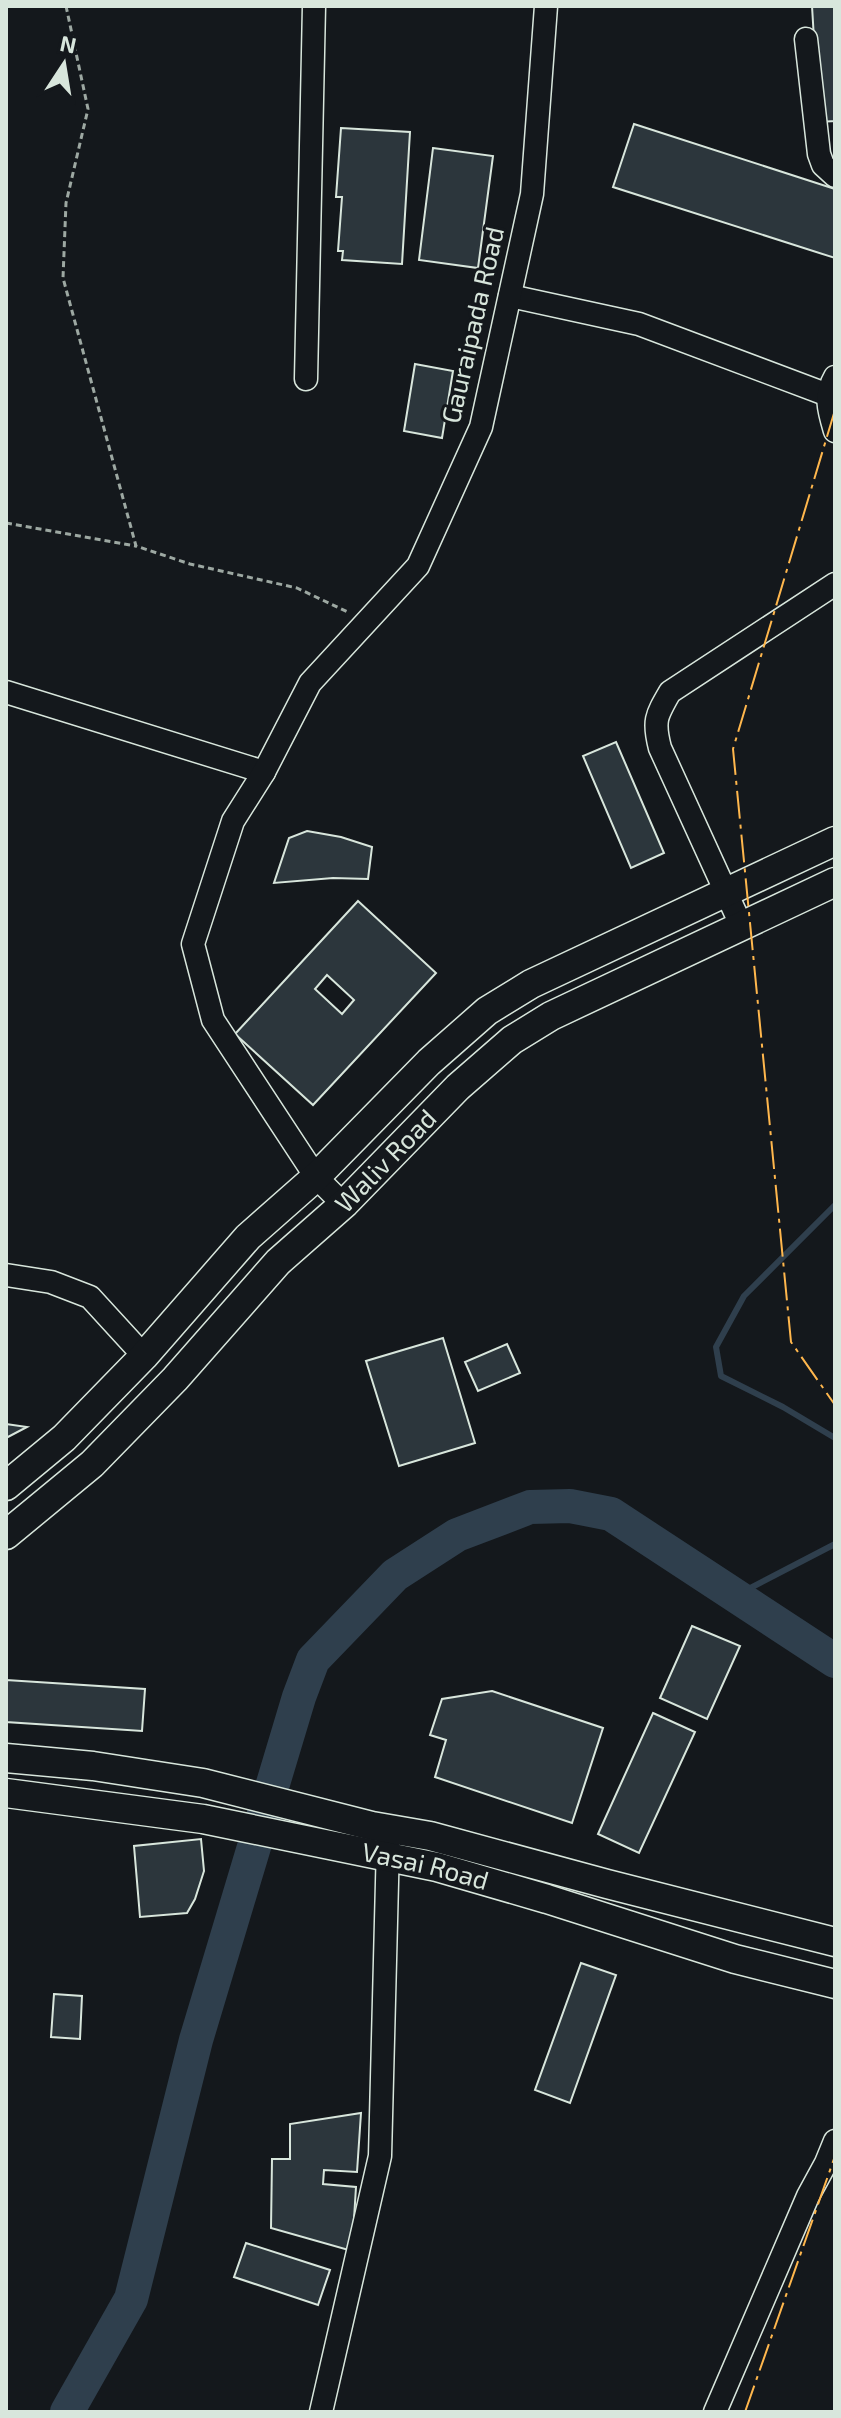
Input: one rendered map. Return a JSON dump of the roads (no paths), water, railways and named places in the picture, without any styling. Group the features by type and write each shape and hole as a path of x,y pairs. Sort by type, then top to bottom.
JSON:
{"main road":[{"name":"Waliv Road","path":"6,1486 64,1438 144,1356 248,1237 316,1177 429,1062 487,1011 531,984 835,841"},
{"name":"Waliv Road","path":"6,1535 92,1464 175,1379 278,1262 343,1204 458,1087 512,1040 551,1016 835,882"},
{"name":"Vasai Road","path":"6,1758 93,1766 203,1783 377,1840 437,1867 735,1959 835,1984"},
{"name":"Vasai Road","path":"6,1793 377,1840 430,1836 835,1942"}],"street":[{"path":"306,379 314,6"},
{"name":"Gauraipada Road","path":"343,1204 316,1177 213,1020 193,944 233,821 264,772 310,683 418,566 481,427 532,194 546,6"},
{"path":"806,39 819,154 823,165 835,176"},
{"path":"510,296 639,324 832,386 828,407 835,431"},
{"path":"741,925 660,748 654,726 670,692 835,584"},
{"path":"6,692 264,772"},
{"path":"6,1275 51,1282 90,1297 144,1356"},
{"path":"321,2412 380,2156 377,1840"},
{"path":"715,2412 808,2196 835,2141"}],"waterway":[{"path":"835,1205 744,1296 716,1347 721,1376 835,1438"},
{"path":"67,2412 131,2299 196,2040 299,1697 313,1660 395,1575 457,1535 530,1507 570,1506 611,1514 835,1661"},
{"path":"735,1596 835,1544"}]}
